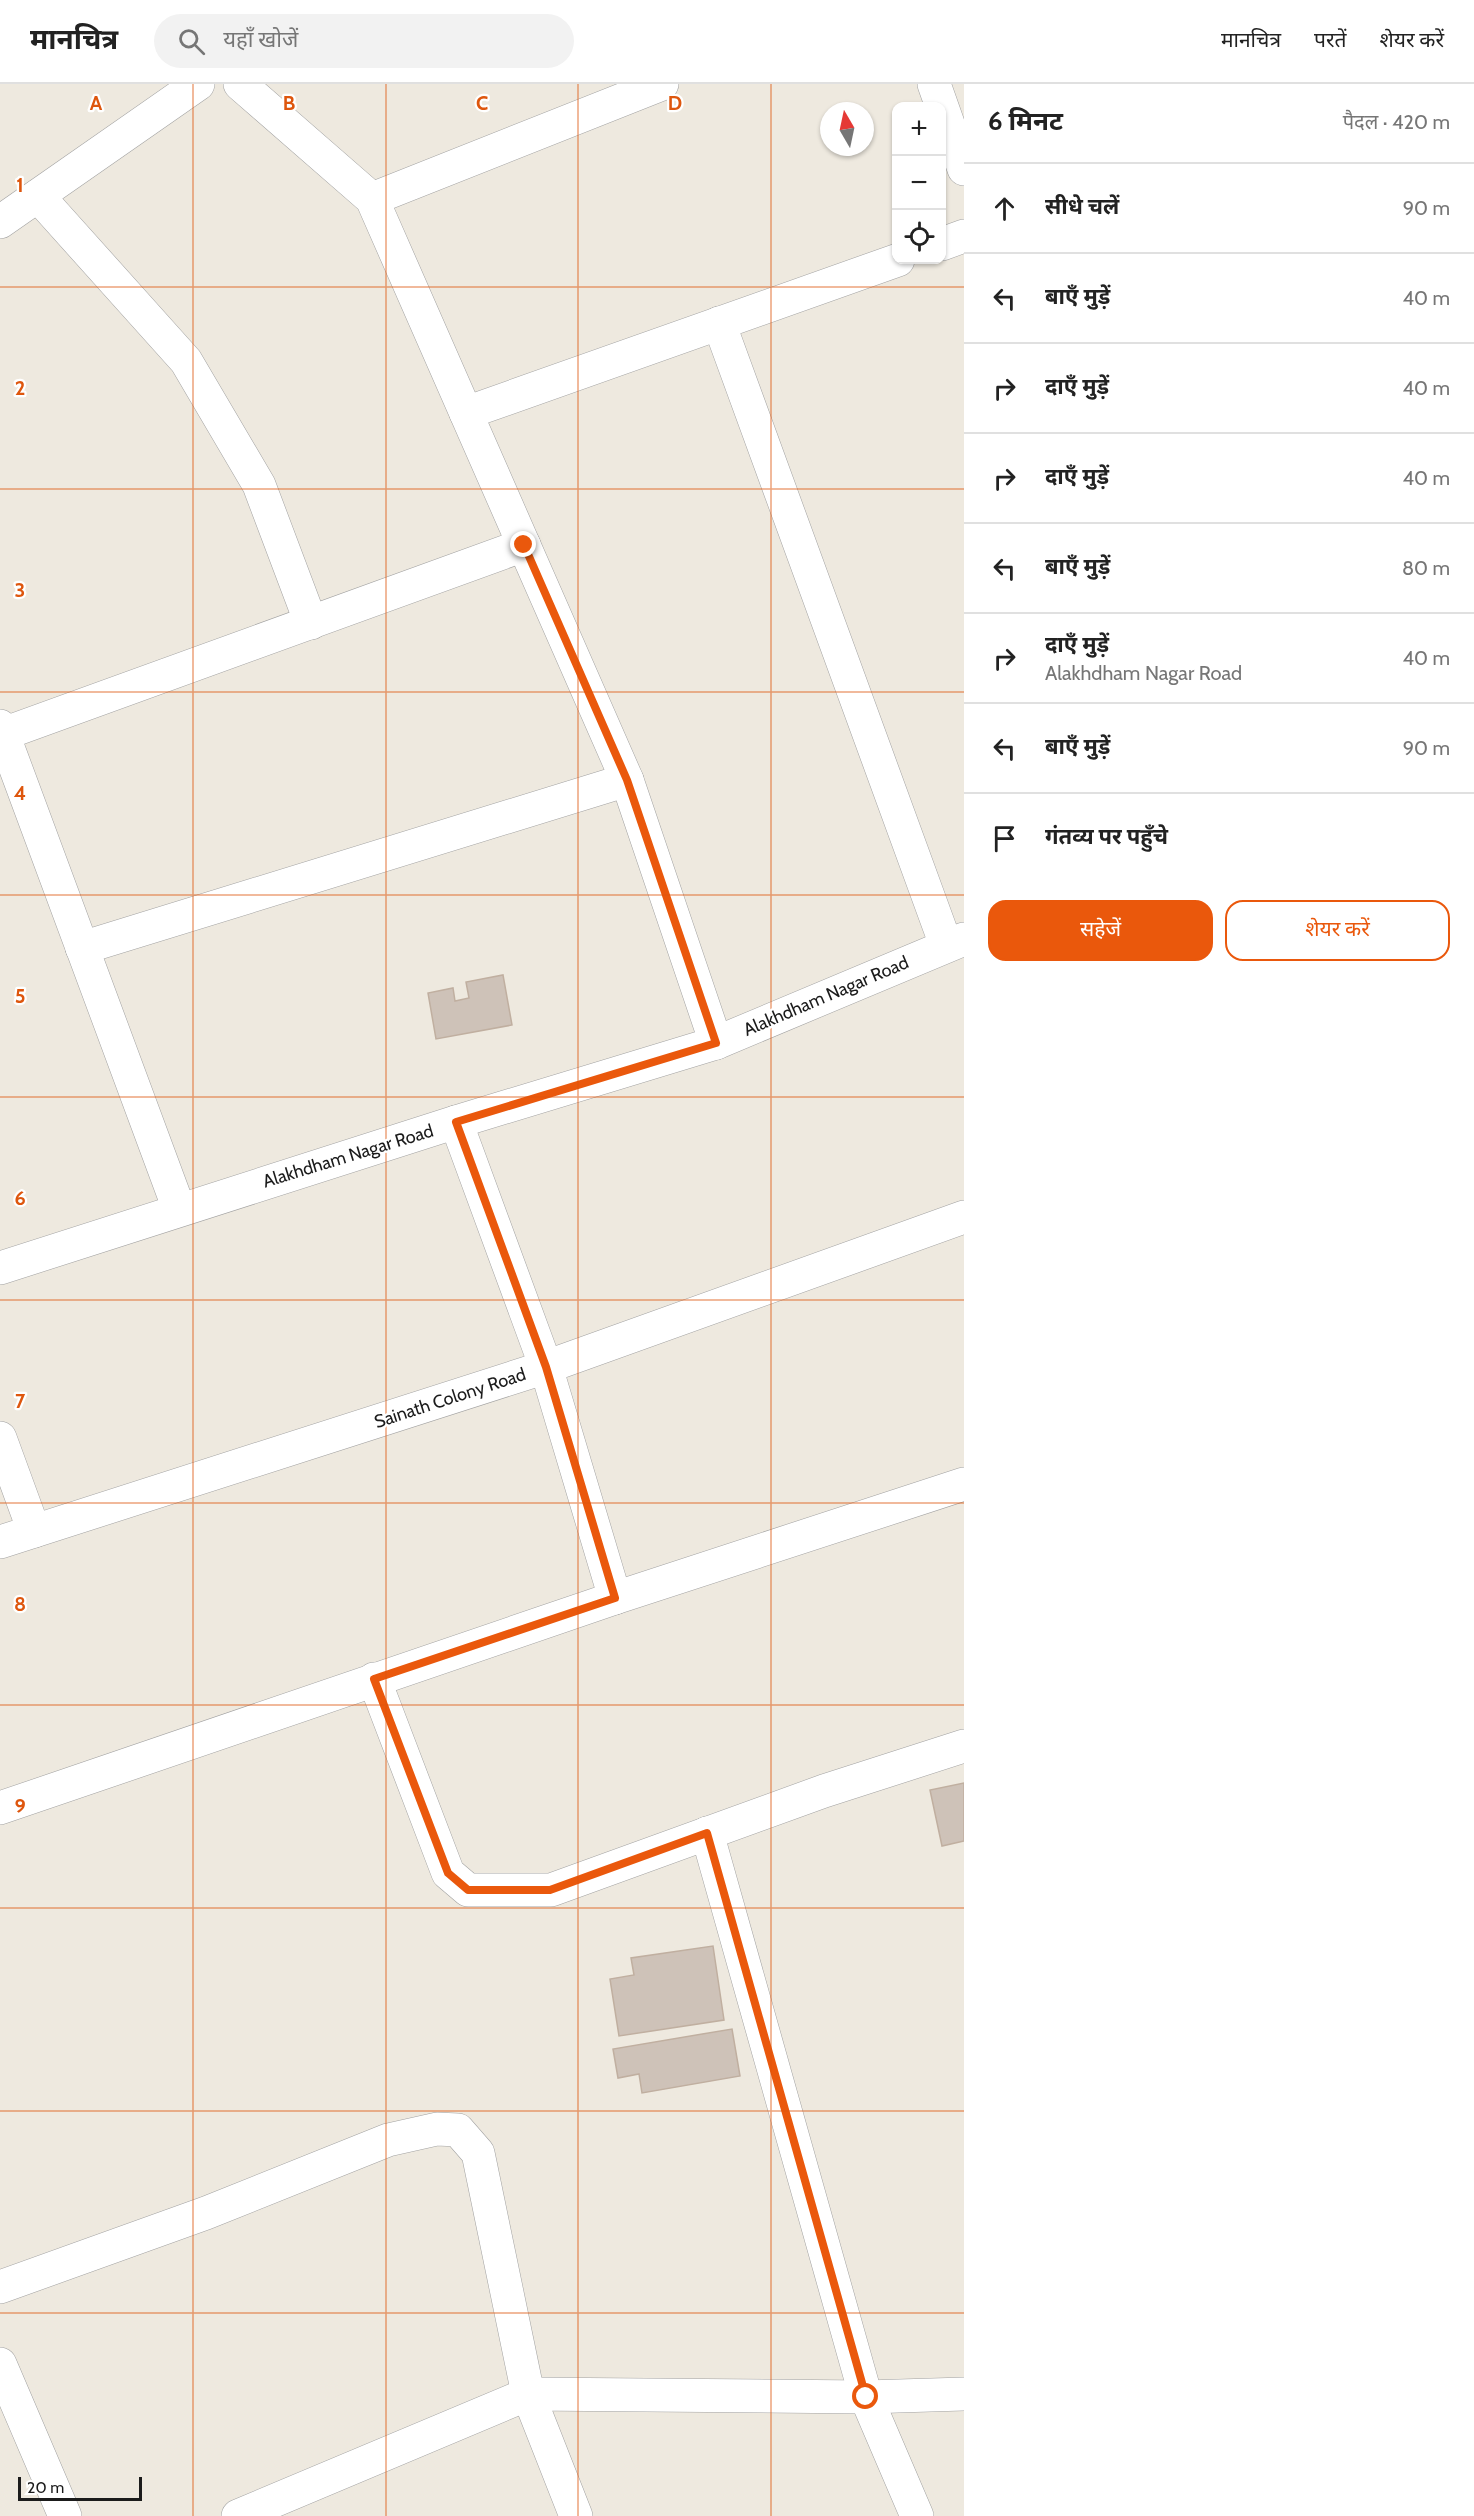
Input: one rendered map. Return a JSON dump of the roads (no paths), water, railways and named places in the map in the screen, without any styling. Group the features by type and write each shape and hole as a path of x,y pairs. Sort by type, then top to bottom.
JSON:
{"street":[{"path":"0,222 198,84"},
{"path":"240,84 372,199 627,780 716,1043"},
{"path":"372,199 662,84"},
{"path":"934,84 964,169"},
{"path":"38,196 186,361 259,485 311,623"},
{"path":"946,243 964,236"},
{"path":"466,413 892,262"},
{"path":"719,323 955,942"},
{"path":"179,1209 1,730 311,623 524,545"},
{"path":"82,948 627,780"},
{"name":"Alakhdham Nagar Road","path":"0,1268 179,1209 716,1043 955,942"},
{"path":"456,1122 546,1367 615,1598"},
{"name":"Sainath Colony Road","path":"0,1542 546,1367 964,1216"},
{"path":"0,1438 34,1531"},
{"path":"0,1808 615,1598 964,1484"},
{"path":"374,1679 448,1873 468,1890 550,1890 824,1791 964,1746"},
{"path":"707,1833 866,2397 917,2516"},
{"path":"0,2287 206,2212 388,2140 437,2129 458,2130 478,2153 528,2394 576,2516"},
{"path":"0,2364 65,2516"},
{"path":"253,2513 528,2394 866,2397 964,2394"}]}
